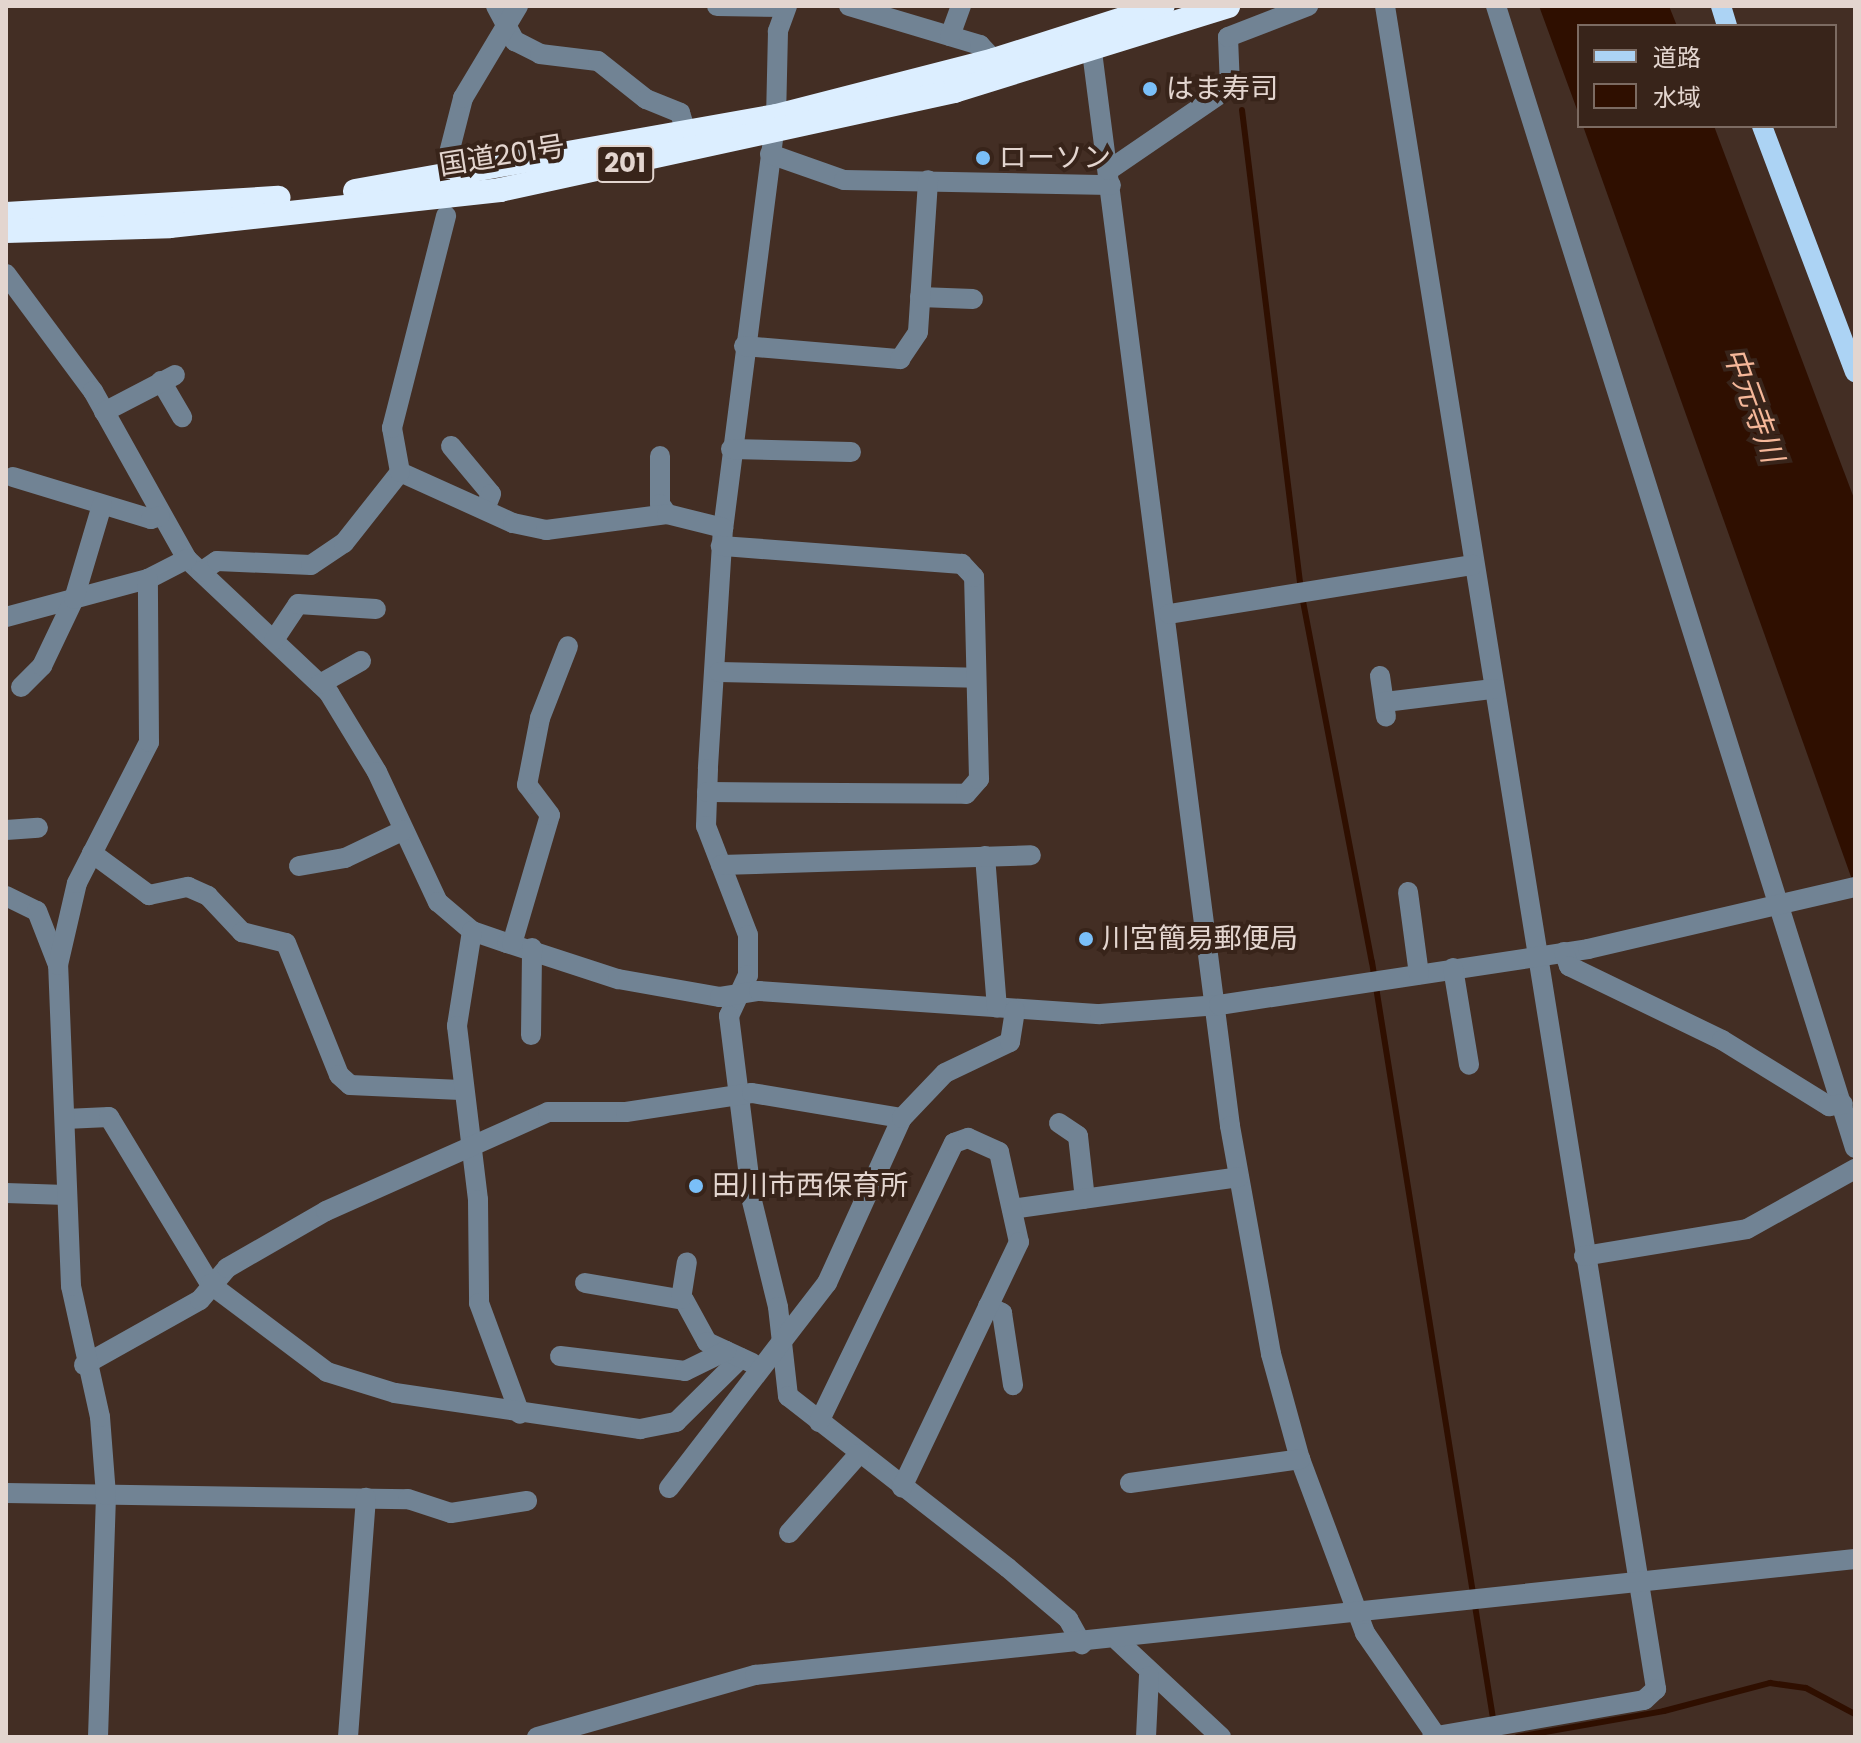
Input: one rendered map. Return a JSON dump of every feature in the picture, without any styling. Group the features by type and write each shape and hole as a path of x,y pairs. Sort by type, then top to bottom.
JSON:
{"highway":[{"name":"国道201号","path":"6,214 347,192 686,131 773,135 994,60 1091,43 1163,6"},
{"name":"国道201号","path":"6,231 170,226 500,190 773,135 1228,6"}],"main road":[{"path":"1763,128 1855,372"}],"street":[{"path":"496,6 515,41 540,54 598,61 646,99 680,113 686,131"},
{"path":"448,157 463,98 518,6"},
{"path":"717,6 787,7 773,75 773,135 722,537 719,672 706,826 748,935 740,993 729,1016 736,1096 784,1341 788,1396 1068,1619 1082,1644"},
{"path":"849,6 980,45 994,60"},
{"path":"950,36 961,6"},
{"path":"773,135 844,180 1110,177 1230,87 1228,37 1308,6"},
{"path":"1091,43 1169,614 1239,1177 1271,1354 1300,1459 1359,1614 1435,1737 1644,1700 1656,1689 1385,6"},
{"path":"1496,6 1790,905 1855,1148"},
{"path":"744,346 900,359 918,332 928,180"},
{"path":"6,617 217,561 311,565 344,543 400,472 392,428 446,216"},
{"path":"6,274 104,412 160,516 194,565 320,684 404,830 438,902 472,931 618,979 720,997 740,993 1100,1014 1219,1005 1564,952 1790,905 1855,887"},
{"path":"920,297 973,299"},
{"path":"104,412 168,378 182,417"},
{"path":"451,446 491,494 485,509"},
{"path":"731,449 851,452"},
{"path":"660,456 660,504 667,514"},
{"path":"400,472 485,509 546,530 667,514 722,537 962,564 974,577 979,779 966,794 707,792"},
{"path":"13,477 102,505 160,516"},
{"path":"21,687 42,666 74,599 102,505"},
{"path":"1169,614 1473,565"},
{"path":"98,1737 106,1495 100,1417 84,1365 66,1195 58,965 71,903 92,853 149,742 148,579"},
{"path":"274,640 298,604 376,609"},
{"path":"531,1035 522,946 550,815 527,785 540,718 568,646"},
{"path":"320,684 361,661"},
{"path":"719,672 976,678"},
{"path":"1380,676 1386,710 1493,689"},
{"path":"6,830 38,828"},
{"path":"299,866 345,858 404,830"},
{"path":"92,853 149,895 188,887 208,896 242,932 286,943 339,1075 350,1085 461,1090"},
{"path":"721,865 1031,855"},
{"path":"669,1488 827,1283 902,1118 945,1073 1010,1042 985,856"},
{"path":"1408,892 1419,974"},
{"path":"6,896 37,911 58,965"},
{"path":"472,931 457,1026 479,1303 520,1414"},
{"path":"1564,952 1569,966 1722,1040 1829,1106 1843,1104"},
{"path":"1453,968 1469,1065"},
{"path":"84,1365 200,1300 210,1284 326,1211 548,1112 626,1112 736,1096 902,1118"},
{"path":"65,1119 109,1117 210,1284 327,1372 520,1414 657,1428 676,1422 734,1354"},
{"path":"1059,1123 1078,1136 1085,1199"},
{"path":"819,1422 954,1143 968,1138 999,1152 1019,1242 902,1487"},
{"path":"1584,1256 1747,1229 1855,1169"},
{"path":"1012,1209 1239,1177"},
{"path":"6,1193 66,1195"},
{"path":"687,1262 681,1299 707,1342 763,1367"},
{"path":"585,1283 681,1299"},
{"path":"988,1306 1002,1313 1013,1385"},
{"path":"560,1356 685,1371 734,1354"},
{"path":"789,1533 859,1454"},
{"path":"1130,1483 1300,1459"},
{"path":"6,1493 408,1499 451,1513 527,1501"},
{"path":"348,1737 366,1498"},
{"path":"537,1737 755,1675 1118,1641 1855,1559"},
{"path":"1118,1641 1149,1676 1221,1737"},
{"path":"1146,1737 1149,1676"}],"water":[{"path":"1539,6 1669,6 1676,24 1577,24 1577,110"},
{"name":"中元寺川","path":"1584,128 1715,128 1855,501 1855,888"}],"waterway":[{"path":"1242,110 1302,596 1372,962 1496,1737"},
{"path":"1517,1737 1664,1711 1770,1683 1806,1688 1855,1714"}],"place":[{"name":"はま寿司","path":"1150,89"},
{"name":"ローソン","path":"983,158"},
{"name":"川宮簡易郵便局","path":"1086,939"},
{"name":"田川市西保育所","path":"696,1186"}]}
